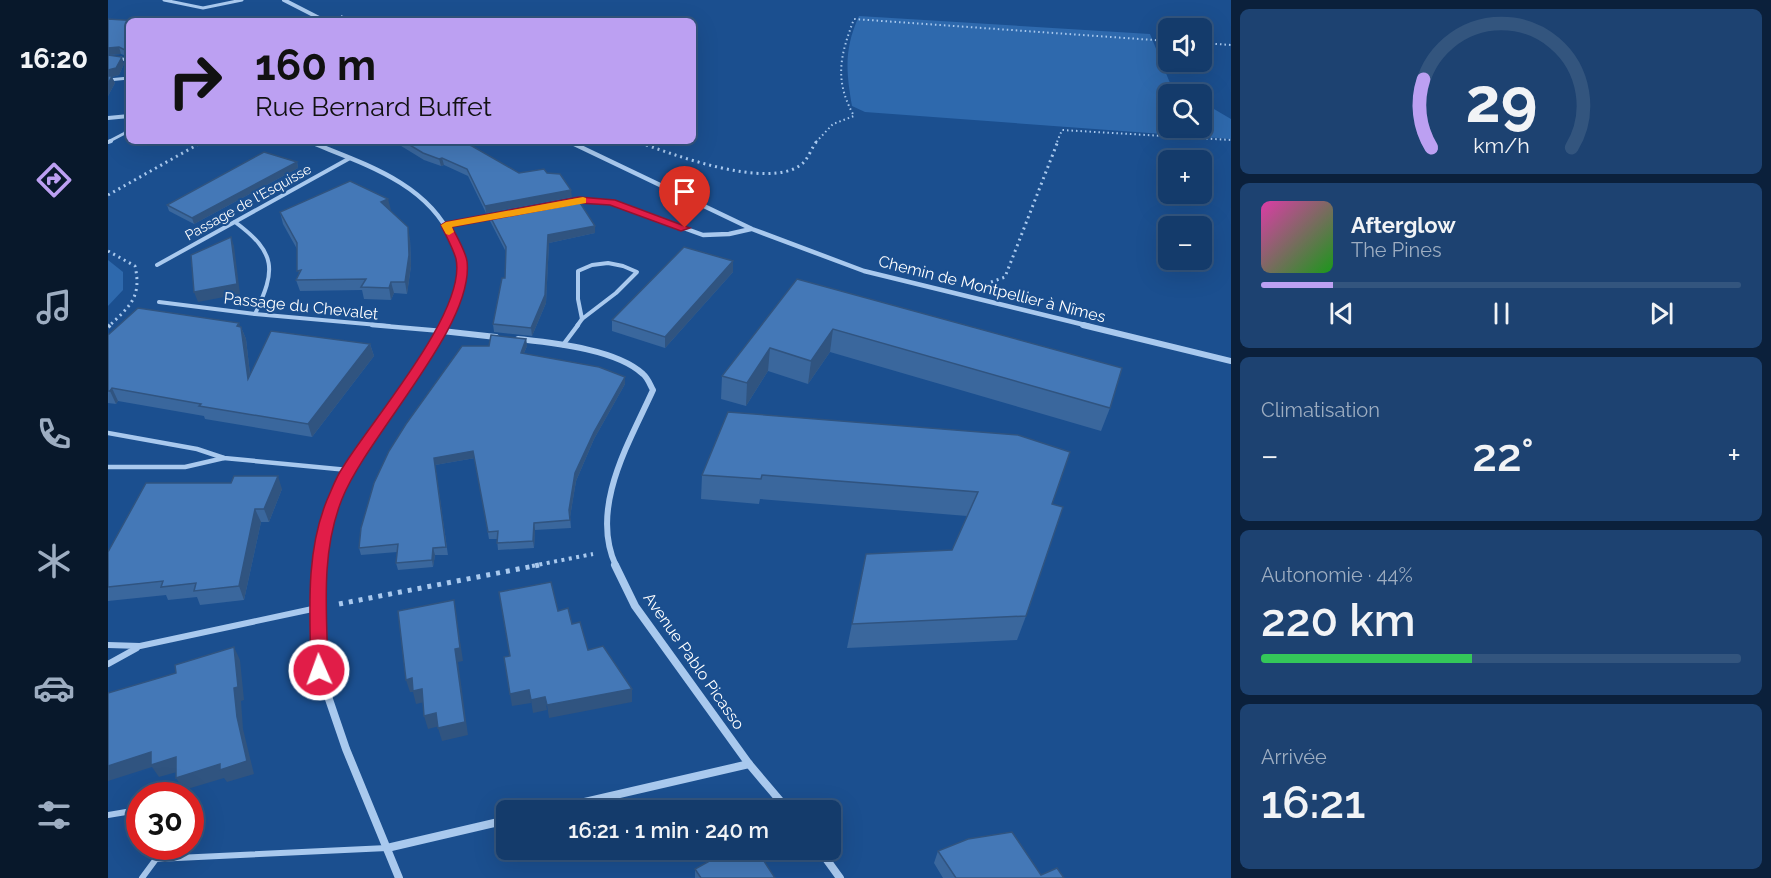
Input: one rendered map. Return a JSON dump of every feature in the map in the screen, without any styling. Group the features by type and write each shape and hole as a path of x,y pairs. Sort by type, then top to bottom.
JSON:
{"street":[{"path":"284,0 319,18"},
{"path":"108,118 126,118"},
{"path":"315,144 393,177 422,198 446,225 461,259 461,279 442,331 348,470 333,502 318,567 319,670 346,749 399,878"},
{"name":"Chemin de Montpellier à Nîmes","path":"574,144 752,229 864,271 1231,361"},
{"path":"568,202 579,200 612,202 703,235 729,234 752,229"},
{"path":"446,225 504,214"},
{"name":"Avenue Pablo Picasso","path":"442,331 563,345 621,362 643,374 653,390 618,468 606,520 609,551 635,606 749,764 780,800"},
{"path":"593,800 749,764"},
{"path":"387,848 496,823"},
{"path":"827,860 840,878"}],"lane":[{"path":"164,0 203,8 242,0"},
{"path":"108,58 126,60"},
{"path":"108,80 126,78"},
{"path":"108,142 125,133 126,129"},
{"name":"Passage de l'Esquisse","path":"157,265 350,158"},
{"path":"235,222 253,236 267,255 271,275 255,314"},
{"path":"563,345 582,319 616,293 637,272 627,266 613,264 586,266 578,271 578,299 582,319"},
{"name":"Passage du Chevalet","path":"159,302 255,314 442,331"},
{"path":"108,433 197,449 224,459 348,470"},
{"path":"108,466 185,467 224,459"},
{"path":"108,645 140,646 318,608"},
{"path":"108,664 140,646"},
{"path":"108,815 126,812"},
{"path":"204,857 387,848"},
{"path":"142,878 155,860"}],"path":[{"path":"644,144 712,166 736,171 780,171 804,163 828,127 838,120 854,116 844,99 839,74 842,48 854,20 1158,40"},
{"path":"1212,44 1231,45"},
{"path":"986,282 995,282 1005,277 1062,130 1231,140"},
{"path":"108,195 199,144"},
{"path":"108,251 135,266 139,282 136,299 108,327"},
{"path":"318,608 609,551"}],"shaded area":[{"path":"859,16 1150,34 1158,54 1158,72 1166,72 1172,84 1158,84 1158,134 865,112 852,106 848,82 849,50"},
{"path":"1212,108 1231,119 1231,139 1212,138"},
{"path":"108,260 123,272 123,290 108,306"}],"building":[{"path":"108,19 126,20 125,50 119,47 108,48"},
{"path":"108,55 122,57 116,68 108,70"},
{"path":"408,144 467,144 519,173 544,169 547,173 560,174 571,190 485,206 467,169 423,153"},
{"path":"264,152 297,162 192,218 167,205"},
{"path":"350,181 388,199 381,202 408,227 409,255 405,282 391,282 389,288 361,287 366,279 296,280 301,270 297,271 297,243 280,212"},
{"path":"577,198 595,226 548,235 545,295 531,328 493,324 502,278 505,278 506,247 489,214"},
{"path":"231,237 237,284 194,292 191,255"},
{"path":"684,247 733,261 665,337 612,320"},
{"path":"797,279 1122,368 1110,408 833,329 811,361 770,348 747,383 722,376"},
{"path":"138,308 239,323 237,326 241,327 248,379 271,331 370,344 308,424 199,406 201,404 112,388 108,391 108,335"},
{"path":"491,335 526,339 521,353 599,367 625,377 594,432 575,473 569,510 570,520 534,523 533,541 497,543 498,531 488,532 473,451 434,458 446,547 433,548 432,560 396,563 398,544 359,548 361,528 374,483 389,451 462,346 489,346"},
{"path":"728,412 1018,435 1070,452 1052,504 1063,507 1026,616 852,624 866,554 952,550 978,492 762,475 761,479 702,475"},
{"path":"234,476 278,476 264,509 255,509 239,586 194,591 196,583 161,587 163,581 108,587 108,552 146,483 231,483"},
{"path":"551,582 558,611 568,608 572,624 580,622 588,650 603,646 632,689 547,705 545,697 531,700 529,690 510,694 504,657 510,656 499,592"},
{"path":"454,600 460,648 455,649 465,722 438,728 436,713 424,716 422,689 413,691 412,678 406,680 398,611"},
{"path":"234,647 238,687 234,688 237,717 247,761 220,770 220,764 176,778 176,757 151,765 151,752 108,766 108,693 176,673 175,665"},
{"path":"1012,832 1041,875 1057,868 1064,878 956,878 938,851 968,839"},
{"path":"711,860 763,860 775,878 701,878 695,869"}],"slow traffic":[{"path":"449,232 446,225 583,200"}],"route":[{"path":"319,670 316,586 318,567 333,502 348,470 442,331 454,303 461,279 461,259 446,225 579,200 612,202 685,228"}]}
